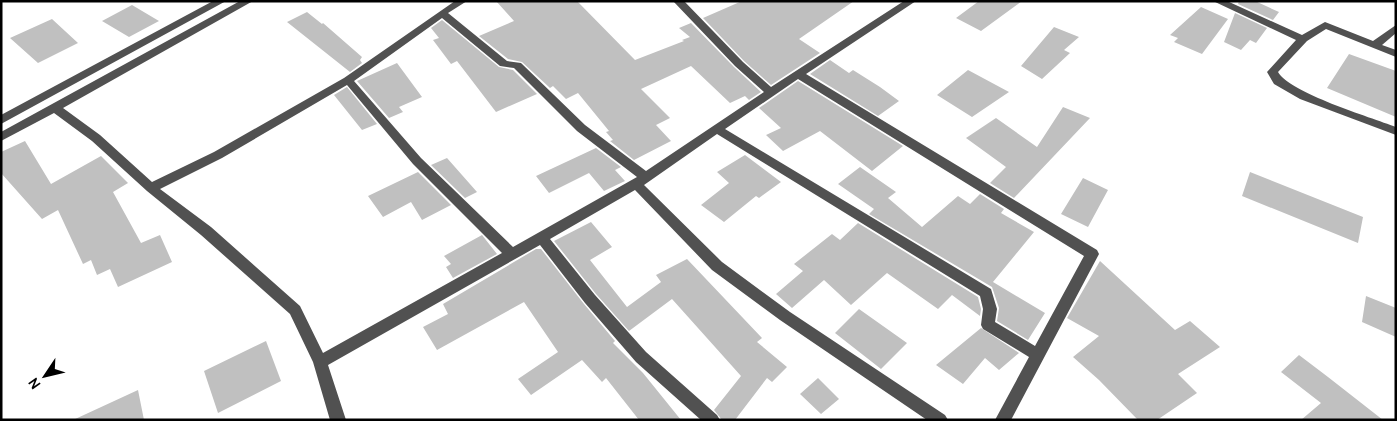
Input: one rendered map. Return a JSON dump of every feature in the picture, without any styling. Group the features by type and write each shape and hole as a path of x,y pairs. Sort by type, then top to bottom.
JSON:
{"street":[{"path":"1,120 221,1"},
{"path":"1,137 248,1"},
{"path":"151,188 218,155 348,80 442,13 462,1"},
{"path":"678,1 739,64 770,92"},
{"path":"320,362 641,181 770,92 911,1"},
{"path":"1218,1 1303,39"},
{"path":"442,13 504,64 517,65 580,128 591,134 624,162 717,266 785,316 940,420"},
{"path":"1396,54 1325,25 1303,39 1272,72 1278,82 1304,96 1396,131"},
{"path":"1375,45 1396,28"},
{"path":"86,75 99,83"},
{"path":"799,75 1092,254 1003,420"},
{"path":"348,80 417,161 511,253"},
{"path":"55,108 96,138 151,188 206,231 295,310 320,362 338,420"},
{"path":"717,129 986,293 990,309 988,325 1038,354"},
{"path":"541,236 640,357 712,420"}],"building":[{"path":"496,1 577,1 635,60 684,41 682,40 690,37 679,28 691,23 761,92 749,100 745,96 730,103 691,66 641,89 670,118 656,125 671,141 634,160 610,141 613,140 606,132 609,131 578,93 566,99 553,86 550,88 522,62 508,59 479,36 514,21"},
{"path":"742,1 854,1 799,39 820,53 771,85 744,61 703,18"},
{"path":"979,1 1022,1 981,31 956,18"},
{"path":"1239,1 1255,1 1279,12 1273,20 1238,4"},
{"path":"132,5 159,21 129,37 102,21"},
{"path":"1201,7 1228,19 1202,54 1174,42 1178,38 1170,35"},
{"path":"307,12 323,23 362,57 360,60 362,63 350,72 287,22"},
{"path":"1235,13 1267,28 1256,43 1250,40 1241,50 1224,42"},
{"path":"52,19 78,43 38,63 10,38"},
{"path":"442,20 499,67 513,70 537,94 496,112 457,61 451,64 433,40 439,38 431,28"},
{"path":"1054,27 1079,37 1064,50 1070,53 1042,79 1021,66"},
{"path":"1349,54 1396,71 1396,117 1327,88"},
{"path":"830,60 849,73 853,70 899,101 878,116 810,74"},
{"path":"397,63 422,97 399,107 403,112 389,118 357,81"},
{"path":"968,70 1009,92 972,117 937,95"},
{"path":"798,81 903,146 872,171 820,131 783,151 766,135 781,128 759,108"},
{"path":"347,87 377,124 362,130 334,95"},
{"path":"1063,107 1090,118 1014,198 990,183 1006,167 966,138 996,118 1037,147"},
{"path":"25,141 51,184 101,156 128,183 113,192 141,243 160,235 172,262 118,287 110,269 97,275 91,260 83,264 58,210 42,219 1,173 1,152"},
{"path":"596,148 621,167 615,170 625,181 604,191 589,173 549,193 536,176"},
{"path":"745,155 781,182 759,198 756,196 724,222 701,205 729,183 717,172"},
{"path":"447,158 477,192 465,198 431,165"},
{"path":"860,167 896,192 888,198 922,227 958,196 970,204 980,194 1004,209 1001,213 1034,232 993,282 1045,313 1028,340 997,321 999,308 992,287 869,214 874,209 838,184"},
{"path":"418,172 451,205 422,220 411,202 383,217 368,196"},
{"path":"1250,172 1363,217 1358,243 1242,196"},
{"path":"1083,178 1108,190 1088,227 1061,214"},
{"path":"591,222 612,247 590,260 627,307 661,282 656,275 687,259 762,338 757,342 787,367 772,382 767,378 735,420 722,420 714,410 741,376 672,299 629,331 596,294 554,241"},
{"path":"858,223 978,297 981,309 980,316 952,295 938,309 887,273 851,305 824,280 792,308 776,294 803,271 794,264 832,234 840,240"},
{"path":"482,235 497,254 453,278 446,267 451,264 444,256"},
{"path":"536,249 541,249 615,341 613,343 643,373 681,420 639,420 606,378 602,382 582,360 531,395 518,379 558,352 524,302 437,350 423,327 448,314 443,304"},
{"path":"1100,261 1175,330 1190,321 1220,347 1178,374 1197,393 1157,420 1138,420 1099,380 1073,357 1099,336 1067,318"},
{"path":"1366,296 1396,308 1396,337 1362,322"},
{"path":"859,309 907,343 881,369 835,333"},
{"path":"981,328 1019,353 999,370 985,358 963,384 936,365"},
{"path":"266,341 281,381 218,413 204,371"},
{"path":"1299,355 1383,420 1301,420 1321,403 1281,372"},
{"path":"818,378 839,399 821,414 800,394"},
{"path":"138,390 144,420 73,420"}]}
